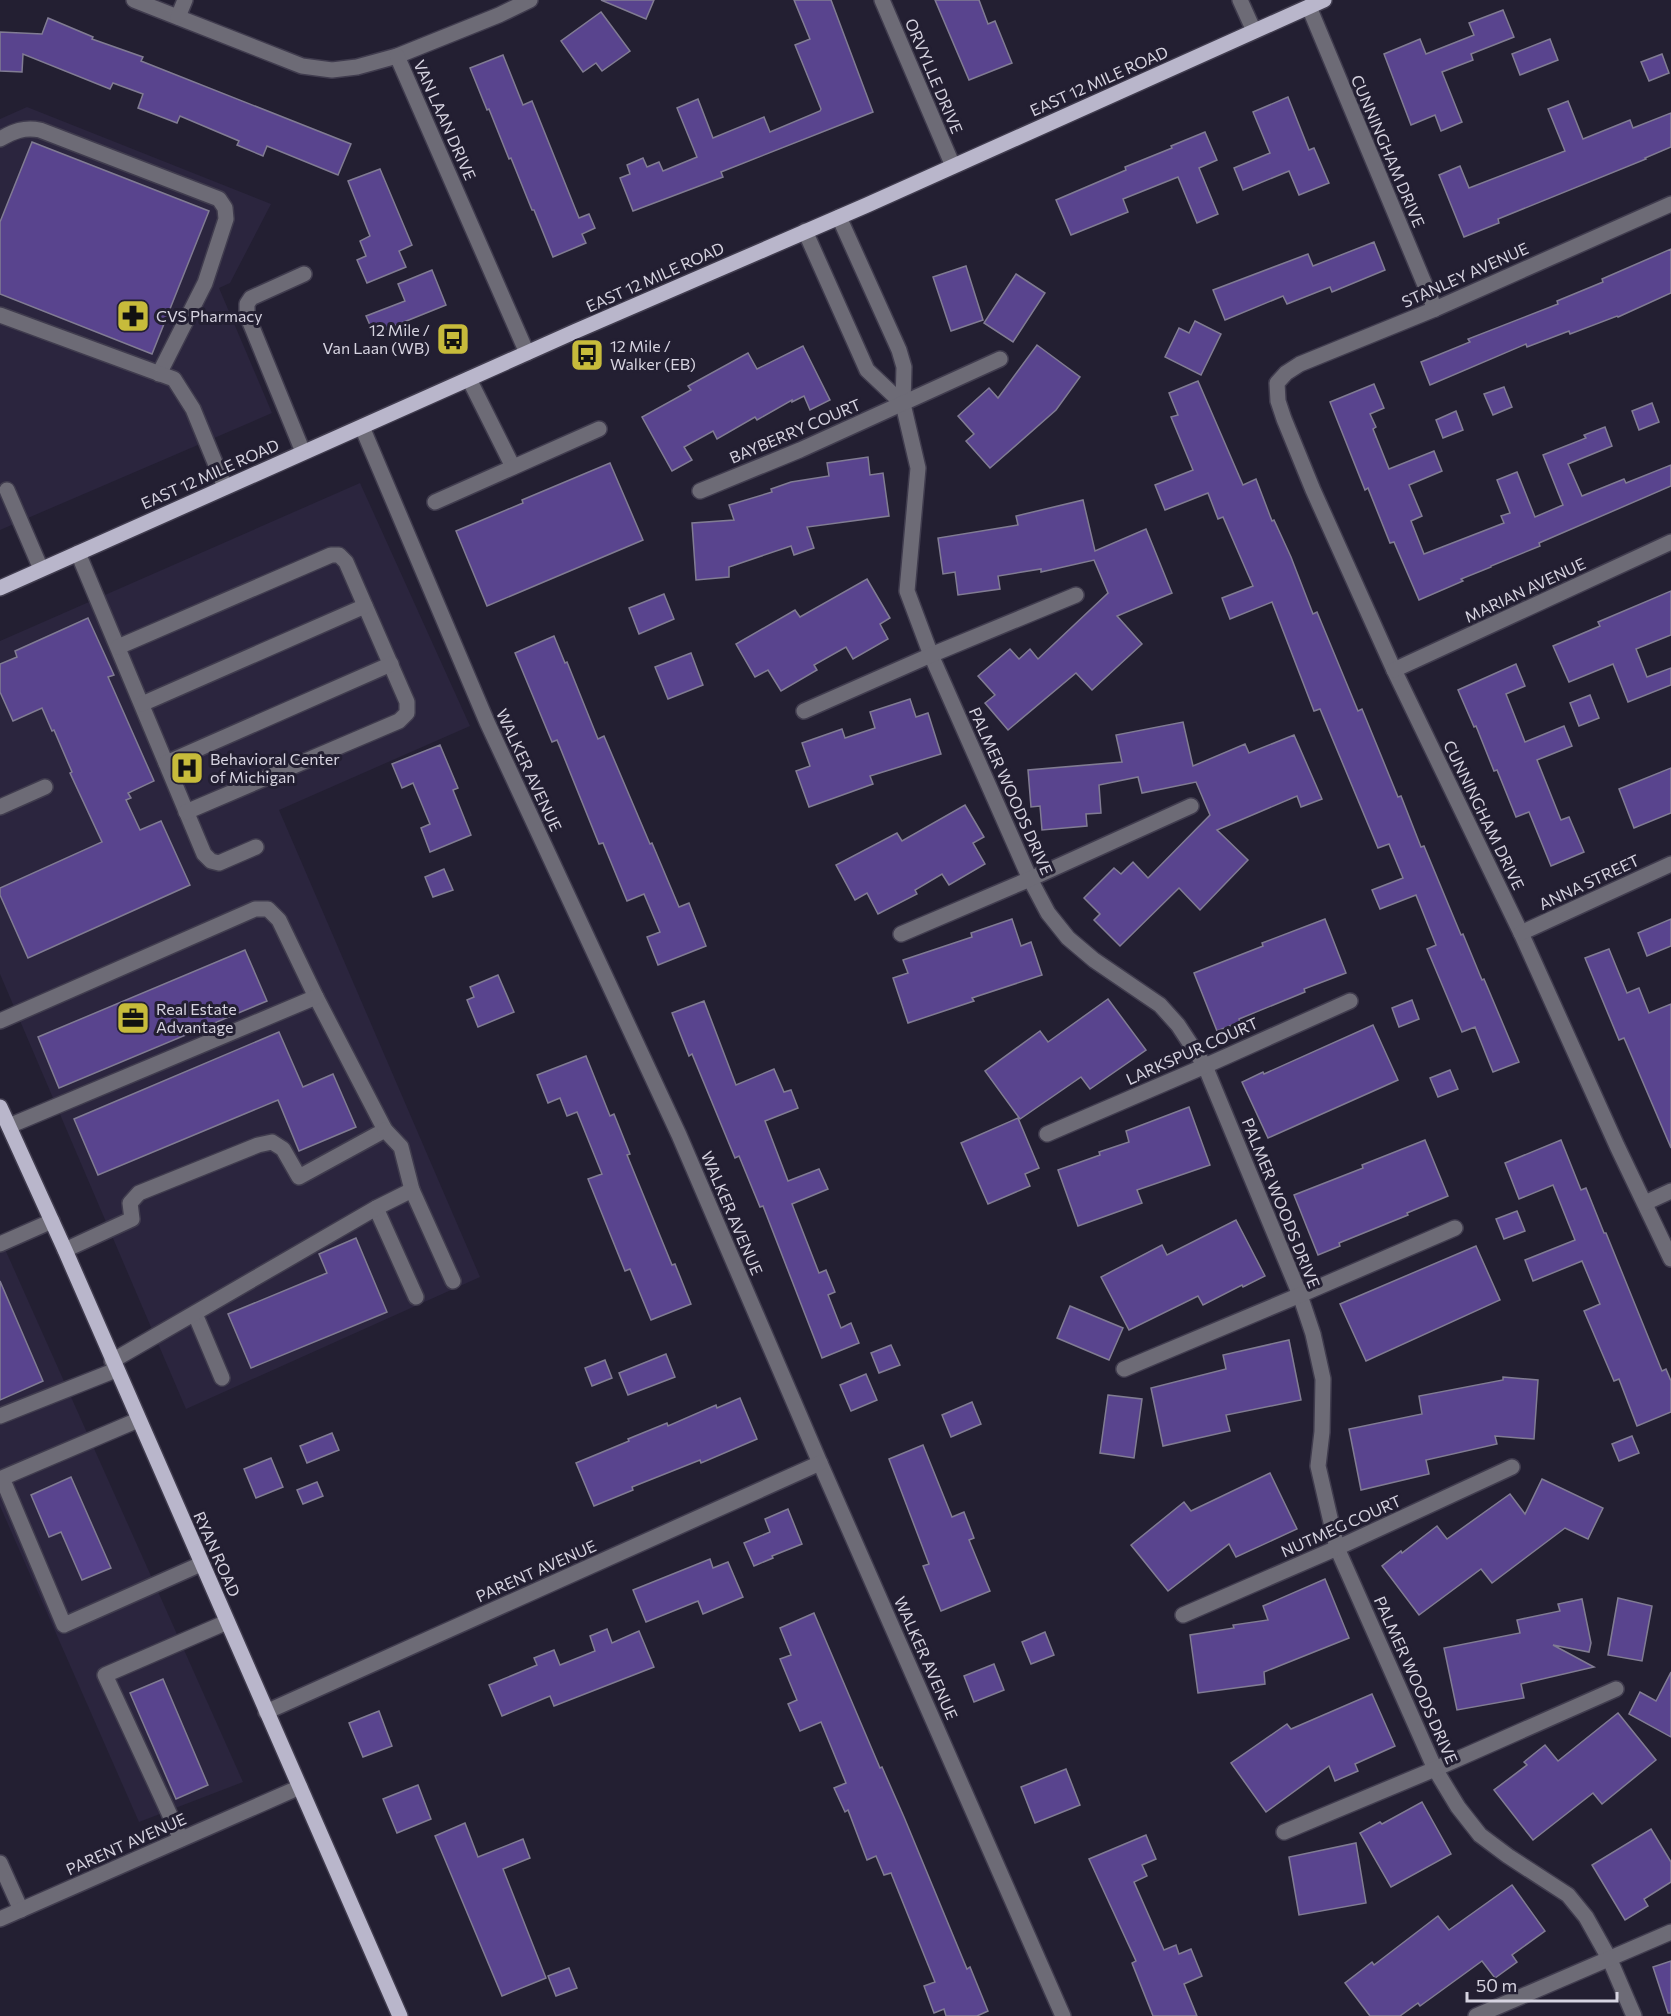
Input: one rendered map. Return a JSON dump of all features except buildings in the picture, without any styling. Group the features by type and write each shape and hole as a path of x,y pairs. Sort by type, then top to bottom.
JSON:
{"main road":[{"name":"EAST 12 MILE ROAD","path":"0,588 1324,0"},
{"name":"RYAN ROAD","path":"0,1107 65,1250 400,2016"}],"street":[{"name":"VAN LAAN DRIVE","path":"134,0 302,66 332,70 357,67 397,56 527,353"},
{"path":"178,17 185,0"},
{"path":"397,56 500,15 530,0"},
{"name":"ORVYLLE DRIVE","path":"882,0 952,166"},
{"path":"1240,0 1254,31"},
{"name":"CUNNINGHAM DRIVE","path":"1308,7 1435,309"},
{"path":"0,139 22,129 40,130 219,199 225,208 226,219 205,283 159,374"},
{"name":"STANLEY AVENUE","path":"1277,383 1286,373 1300,364 1435,309 1671,204"},
{"name":"PALMER WOODS DRIVE","path":"839,217 899,350 903,367 903,404 918,468 907,591 931,655 1030,879 1048,913 1068,938 1094,960 1160,1005 1178,1025 1205,1066 1300,1295 1313,1334 1323,1379 1322,1432 1318,1466 1336,1548 1435,1769 1458,1807 1480,1835 1568,1895 1586,1917 1610,1960 1634,2016"},
{"path":"805,231 867,370 903,404"},
{"path":"303,452 247,315 247,304 251,298 304,274"},
{"path":"0,315 174,379 193,410 225,487"},
{"name":"BAYBERRY COURT","path":"700,491 800,450 1000,359"},
{"path":"469,379 513,467"},
{"name":"CUNNINGHAM DRIVE","path":"1277,383 1278,401 1284,419 1313,490 1394,670 1521,933 1617,1146 1671,1259"},
{"name":"WALKER AVENUE","path":"362,427 487,722 679,1135 820,1463 1063,2016"},
{"path":"435,502 598,429"},
{"path":"8,490 42,569"},
{"name":"MARIAN AVENUE","path":"1394,670 1671,542"},
{"path":"78,553 204,854 211,861 219,862 256,847"},
{"path":"118,647 331,555 339,555 346,562 407,702 407,713 399,721 186,812"},
{"path":"804,711 1076,595"},
{"path":"142,704 365,606"},
{"path":"166,763 391,664"},
{"path":"0,807 45,787"},
{"path":"901,933 1030,879 1191,806"},
{"name":"ANNA STREET","path":"1521,933 1671,864"},
{"path":"0,1021 255,909 268,909 279,920 385,1130 401,1147 412,1190 453,1281"},
{"path":"9,1126 316,997"},
{"name":"LARKSPUR COURT","path":"1047,1134 1350,1001"},
{"path":"65,1250 132,1219 130,1203 139,1193 258,1145 272,1142 283,1149 299,1177 385,1130"},
{"path":"0,1416 114,1365 195,1314 376,1208 412,1190"},
{"path":"1645,1203 1671,1191"},
{"path":"376,1208 416,1297"},
{"path":"0,1244 52,1221"},
{"path":"1124,1369 1455,1228"},
{"path":"195,1314 222,1378"},
{"path":"138,1420 2,1478 64,1625 201,1564"},
{"name":"PARENT AVENUE","path":"266,1712 820,1463"},
{"name":"NUTMEG COURT","path":"1183,1615 1512,1467"},
{"path":"181,1839 105,1674 227,1622"},
{"path":"1284,1832 1435,1769 1616,1689"},
{"name":"PARENT AVENUE","path":"0,1919 300,1787"},
{"path":"0,1863 21,1910"},
{"path":"1476,2016 1671,1932"}],"shaded area":[{"path":"27,107 271,204 230,283 219,288 272,413 0,530 0,119"},
{"path":"360,483 470,726 279,810 480,1277 186,1409 0,974 0,641"},
{"path":"0,1238 243,1782 139,1822 0,1506"}],"place":[{"name":"CVS Pharmacy","path":"133,316"},
{"name":"12 Mile / Van Laan (WB)","path":"453,339"},
{"name":"12 Mile / Walker (EB)","path":"587,355"},
{"name":"Behavioral Center of Michigan","path":"187,768"},
{"name":"Real Estate Advantage","path":"133,1018"}]}
